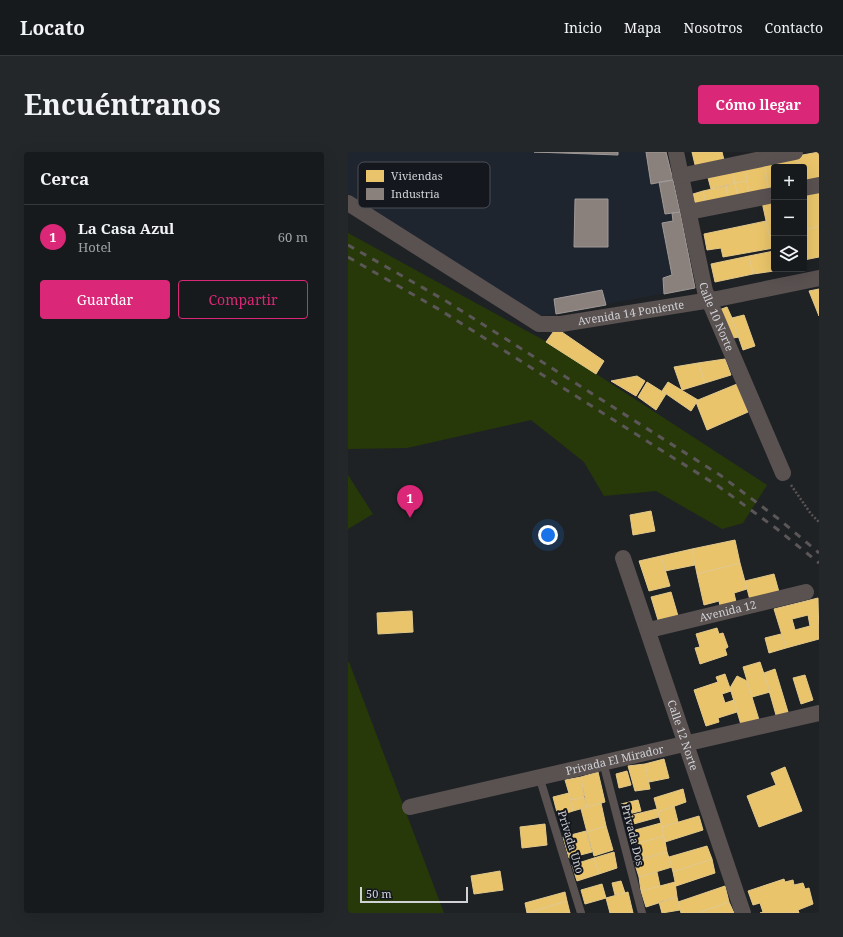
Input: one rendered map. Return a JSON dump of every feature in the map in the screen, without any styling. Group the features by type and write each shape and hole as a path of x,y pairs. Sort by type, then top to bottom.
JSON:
{"street":[{"name":"Calle 10 Norte","path":"676,152 705,291 783,473"},
{"path":"680,176 795,152"},
{"path":"807,187 819,185"},
{"path":"689,212 771,195"},
{"name":"Avenida 14 Poniente","path":"348,203 539,324 561,324 710,300 819,278"},
{"name":"Calle 12 Norte","path":"624,558 688,744 743,913"},
{"name":"Avenida 12","path":"649,630 806,592"},
{"name":"Privada El Mirador","path":"410,807 540,776 819,714"}],"lane":[{"name":"Privada Dos","path":"604,762 642,913"},
{"name":"Privada Uno","path":"540,776 581,913"}],"path":[{"path":"783,473 811,514 819,522"}],"shaded area":[{"path":"348,152 666,152 695,288 536,317 369,208 490,208 490,162 358,162 358,201 348,194"}],"green space":[{"path":"348,233 547,342 767,485 743,523 722,529 656,491 604,496 584,462 531,420 407,448 348,449"},
{"path":"348,475 373,514 348,529"},
{"path":"349,662 444,913 348,913"}],"building: Viviendas":[{"path":"692,152 722,152 725,164 696,169"},
{"path":"819,152 819,182 807,184 807,164 798,164 797,156"},
{"path":"797,156 798,164 771,164 771,192 769,192 764,163"},
{"path":"764,163 769,192 749,196 745,167"},
{"path":"745,167 747,181 735,183 732,170"},
{"path":"732,170 735,183 711,189 707,174"},
{"path":"747,181 749,196 738,198 735,183"},
{"path":"735,183 738,198 728,199 726,186"},
{"path":"726,186 728,199 706,205 703,191"},
{"path":"819,189 819,226 807,229 807,200 807,192"},
{"path":"703,191 706,205 696,207 693,194"},
{"path":"771,200 770,239 762,202"},
{"path":"766,221 771,238 771,249 723,257 721,248 707,250 704,234"},
{"path":"819,226 819,257 807,259 807,229"},
{"path":"771,252 771,271 753,274 749,256"},
{"path":"749,256 753,274 715,282 711,264"},
{"path":"819,289 819,316 809,291"},
{"path":"727,307 739,337 733,338 719,310"},
{"path":"744,315 755,346 743,350 732,318"},
{"path":"556,328 604,361 596,374 546,342"},
{"path":"725,359 731,375 705,383 698,363"},
{"path":"698,363 705,383 682,390 674,367"},
{"path":"637,376 645,381 636,396 611,381"},
{"path":"647,382 666,394 656,410 638,397"},
{"path":"668,382 698,400 691,411 662,391"},
{"path":"737,384 748,412 707,430 696,402"},
{"path":"651,511 655,531 633,535 630,515"},
{"path":"735,540 740,563 697,574 692,549"},
{"path":"692,549 695,565 665,571 661,556"},
{"path":"661,556 670,586 649,591 639,561"},
{"path":"740,563 747,589 734,593 736,602 720,606 719,601 704,605 697,574"},
{"path":"774,574 779,592 750,600 745,581"},
{"path":"671,592 678,616 658,620 651,597"},
{"path":"818,598 819,639 786,648 774,609","holes":["808,615 810,626 795,630 792,619"]},
{"path":"412,611 413,632 378,634 377,613"},
{"path":"717,628 719,634 723,633 728,647 725,649 727,655 700,664 695,648 700,647 696,634"},
{"path":"781,634 786,648 769,653 765,638"},
{"path":"760,662 770,692 752,697 743,667"},
{"path":"775,669 788,712 776,715 764,673"},
{"path":"725,674 731,691 722,694 725,703 734,700 737,712 718,718 719,722 706,726 694,690 718,682 716,677"},
{"path":"805,675 813,700 801,704 793,678"},
{"path":"737,676 747,681 760,723 742,728 730,688"},
{"path":"664,759 669,778 649,782 645,764"},
{"path":"645,764 650,789 635,791 628,766"},
{"path":"785,767 802,811 759,827 747,796 776,785 771,773"},
{"path":"627,771 631,785 619,788 616,774"},
{"path":"598,772 605,802 587,807 581,777"},
{"path":"581,777 584,797 571,800 565,780"},
{"path":"683,789 686,802 658,812 654,798"},
{"path":"569,793 573,811 558,816 553,797"},
{"path":"584,797 587,807 573,811 571,800"},
{"path":"638,800 641,811 624,815 621,804"},
{"path":"601,803 606,826 587,832 581,809"},
{"path":"674,806 678,822 662,827 658,812"},
{"path":"657,809 659,817 630,825 628,816"},
{"path":"699,816 703,830 665,842 662,827"},
{"path":"661,823 664,836 632,845 628,832"},
{"path":"545,824 547,845 522,848 520,827"},
{"path":"606,826 613,850 594,856 587,832"},
{"path":"586,831 592,852 569,858 563,837"},
{"path":"664,836 667,852 643,859 639,843"},
{"path":"707,846 712,859 673,872 669,857"},
{"path":"614,852 617,868 599,874 594,858"},
{"path":"667,852 672,867 639,877 634,861"},
{"path":"594,858 599,874 577,881 572,865"},
{"path":"712,859 715,873 676,886 673,872"},
{"path":"500,871 503,890 474,894 471,876"},
{"path":"657,872 660,886 641,891 639,877"},
{"path":"784,879 785,882 793,880 794,885 803,883 805,889 809,888 813,904 798,910 799,913 760,913 763,912 760,903 753,905 748,891"},
{"path":"621,881 625,893 615,895 612,883"},
{"path":"675,882 677,897 646,907 641,891"},
{"path":"602,884 606,898 585,904 581,890"},
{"path":"725,886 729,902 698,913 681,913 678,902"},
{"path":"565,892 567,901 527,913 525,903"},
{"path":"628,892 633,913 610,913 606,898"},
{"path":"677,897 680,910 662,913 659,902"},
{"path":"567,901 570,913 527,913"},
{"path":"729,902 734,913 698,913"}],"building: Industria":[{"path":"534,152 618,152 618,155"},
{"path":"646,152 666,152 673,180 651,184"},
{"path":"673,180 680,212 665,214 659,182"},
{"path":"575,199 608,199 608,247 574,247"},
{"path":"680,212 695,288 664,294 663,278 672,275 662,223 673,221 672,213"},
{"path":"602,290 606,305 556,314 554,299"}],"railway":[{"path":"348,245 446,301 720,475 780,520 819,553"},
{"path":"348,257 440,310 718,486 777,529 819,563"}],"place":[{"name":"La Casa Azul","path":"410,518"}]}
